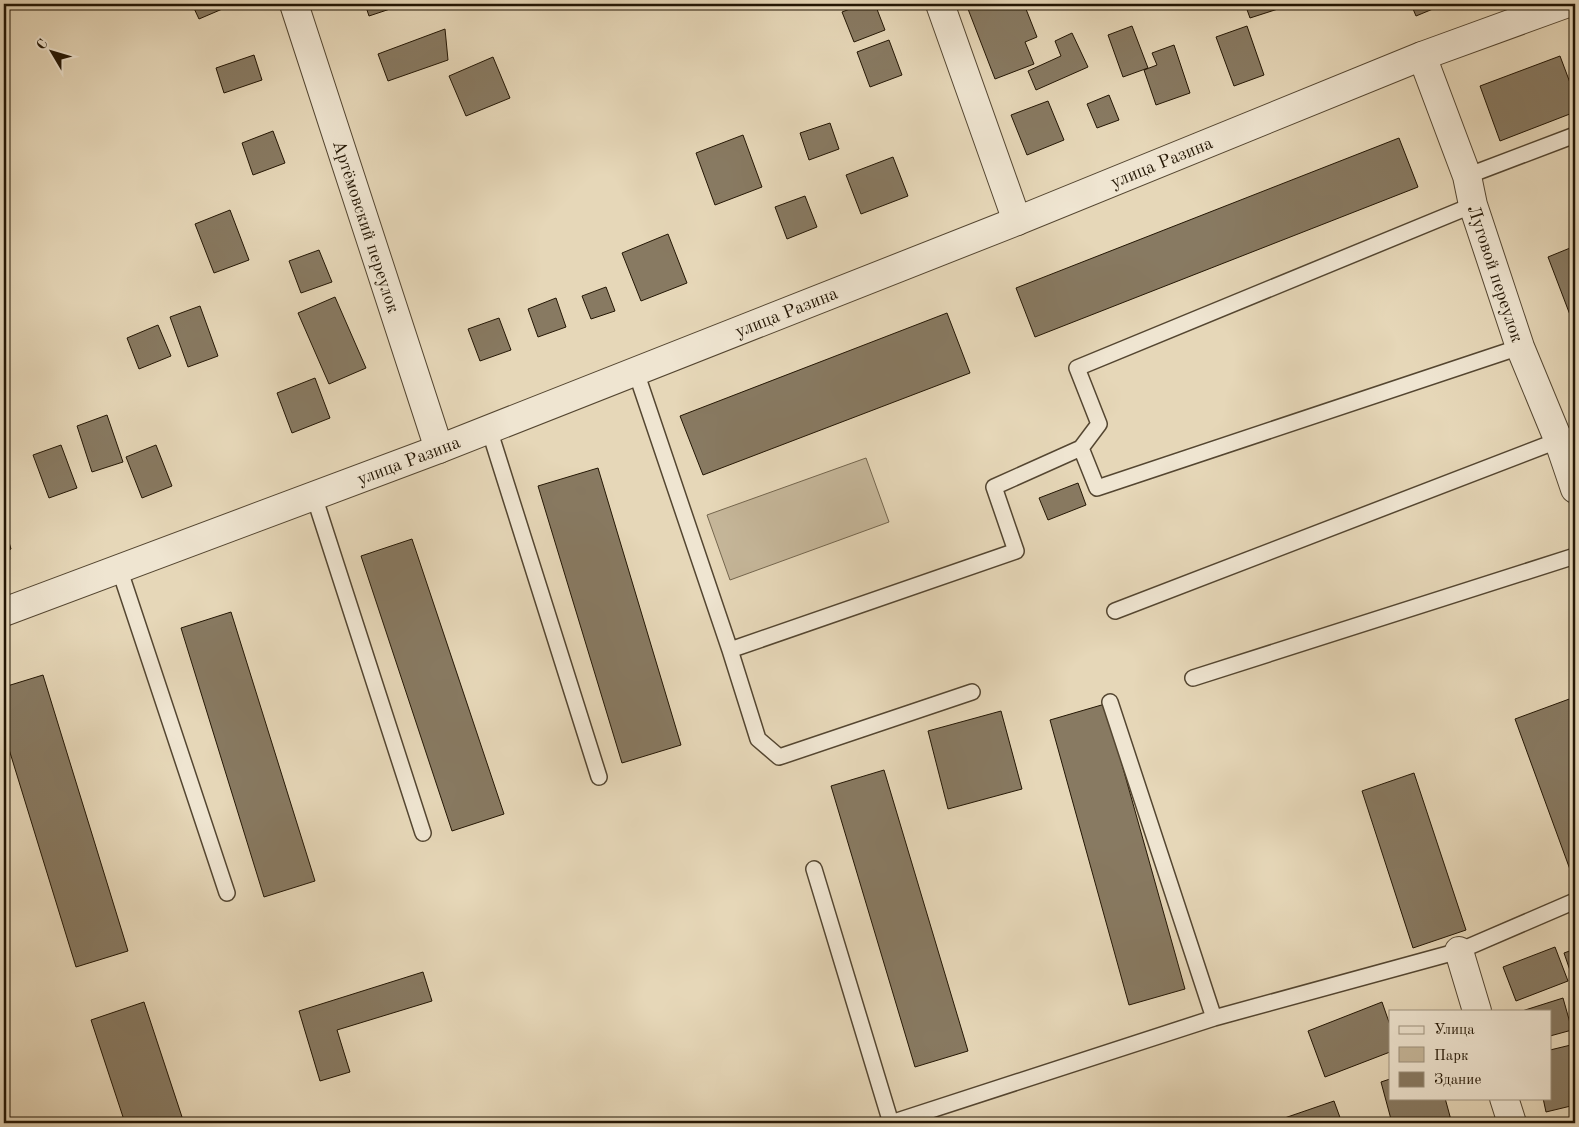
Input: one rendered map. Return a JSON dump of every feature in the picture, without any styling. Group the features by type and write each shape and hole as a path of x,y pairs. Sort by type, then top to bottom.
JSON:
{"street":[{"name":"Артёмовский переулок","path":"294,4 439,449"},
{"path":"940,4 1017,221"},
{"name":"улица Разина","path":"4,612 439,449 1017,221 1422,56 1565,4"},
{"name":"Луговой переулок","path":"1422,56 1467,176 1473,205 1520,347 1567,437 1575,489"},
{"path":"1459,951 1477,1010"},
{"path":"1505,1100 1512,1123"}],"lane":[{"path":"1467,176 1575,135"},
{"path":"730,650 1016,552 994,488 1081,448 1099,424 1077,368 1473,205"},
{"path":"1081,448 1096,488 1520,347"},
{"path":"636,372 730,650 758,739 779,757 972,692"},
{"path":"489,429 599,777"},
{"path":"1115,611 1567,437"},
{"path":"314,496 423,832"},
{"path":"1193,678 1575,556"},
{"path":"119,568 227,893"},
{"path":"1110,702 1214,1018"},
{"path":"814,869 891,1123 1214,1018 1459,951 1575,901"}],"green space":[{"path":"866,458 889,522 730,580 707,515"}],"building":[{"path":"192,4 234,4 199,19"},
{"path":"365,4 405,4 369,16"},
{"path":"863,4 875,4 885,30 854,42 842,12"},
{"path":"982,4 1024,4 1037,37 1025,42 1034,64 995,79 968,9"},
{"path":"1245,4 1279,4 1281,8 1250,18"},
{"path":"1411,4 1445,4 1416,16"},
{"path":"1132,26 1148,68 1123,77 1108,35"},
{"path":"1247,26 1264,75 1234,86 1216,37"},
{"path":"445,29 448,60 388,81 378,54"},
{"path":"1072,33 1088,67 1036,90 1028,71 1061,56 1055,41"},
{"path":"889,40 902,75 870,87 857,52"},
{"path":"1174,45 1190,93 1156,105 1144,70 1157,65 1152,53"},
{"path":"254,55 262,80 224,93 216,68"},
{"path":"1560,56 1575,96 1575,112 1500,141 1480,86"},
{"path":"493,57 510,98 466,116 449,76"},
{"path":"1109,95 1119,120 1097,128 1087,104"},
{"path":"1048,101 1064,140 1027,155 1011,115"},
{"path":"830,123 839,149 809,160 800,133"},
{"path":"273,131 285,163 253,175 242,143"},
{"path":"743,135 762,187 715,205 696,153"},
{"path":"1399,138 1418,187 1035,337 1016,288"},
{"path":"893,157 908,196 861,214 846,175"},
{"path":"805,196 817,227 787,239 775,207"},
{"path":"230,210 249,260 214,273 195,224"},
{"path":"668,234 687,283 641,301 622,253"},
{"path":"1575,246 1575,328 1548,257"},
{"path":"319,250 332,282 301,293 289,261"},
{"path":"606,287 615,311 591,319 582,296"},
{"path":"335,297 366,368 329,384 298,313"},
{"path":"556,298 566,327 538,337 528,309"},
{"path":"200,306 218,356 188,367 170,317"},
{"path":"947,313 970,373 703,475 680,416"},
{"path":"499,318 511,350 480,361 468,329"},
{"path":"158,325 171,356 139,369 127,338"},
{"path":"315,378 330,418 292,433 277,393"},
{"path":"107,415 123,462 92,472 77,426"},
{"path":"61,445 77,488 49,498 33,455"},
{"path":"156,445 172,486 142,498 126,457"},
{"path":"598,468 681,745 622,763 538,486"},
{"path":"1078,483 1086,505 1048,520 1039,498"},
{"path":"4,525 11,549 4,552"},
{"path":"412,539 504,814 452,831 361,556"},
{"path":"231,612 315,881 264,897 181,628"},
{"path":"43,675 128,951 76,967 4,733 4,687"},
{"path":"1572,698 1575,708 1575,874 1572,875 1515,719"},
{"path":"1105,704 1185,989 1129,1005 1050,720"},
{"path":"1001,711 1022,789 948,809 928,731"},
{"path":"884,770 968,1051 915,1067 831,786"},
{"path":"1414,773 1466,930 1413,948 1362,791"},
{"path":"1555,947 1568,981 1516,1001 1503,967"},
{"path":"1575,949 1575,985 1564,953"},
{"path":"423,972 432,1001 337,1030 350,1072 320,1081 299,1011"},
{"path":"1563,998 1572,1030 1552,1035 1552,1010 1525,1010"},
{"path":"144,1002 184,1123 125,1123 91,1020"},
{"path":"1382,1002 1389,1022 1389,1052 1325,1077 1308,1031"},
{"path":"1575,1044 1575,1105 1546,1112 1543,1100 1552,1100 1552,1050"},
{"path":"1389,1079 1389,1100 1446,1100 1451,1120 1439,1123 1392,1123 1381,1082"},
{"path":"1334,1101 1342,1123 1270,1123"}]}
